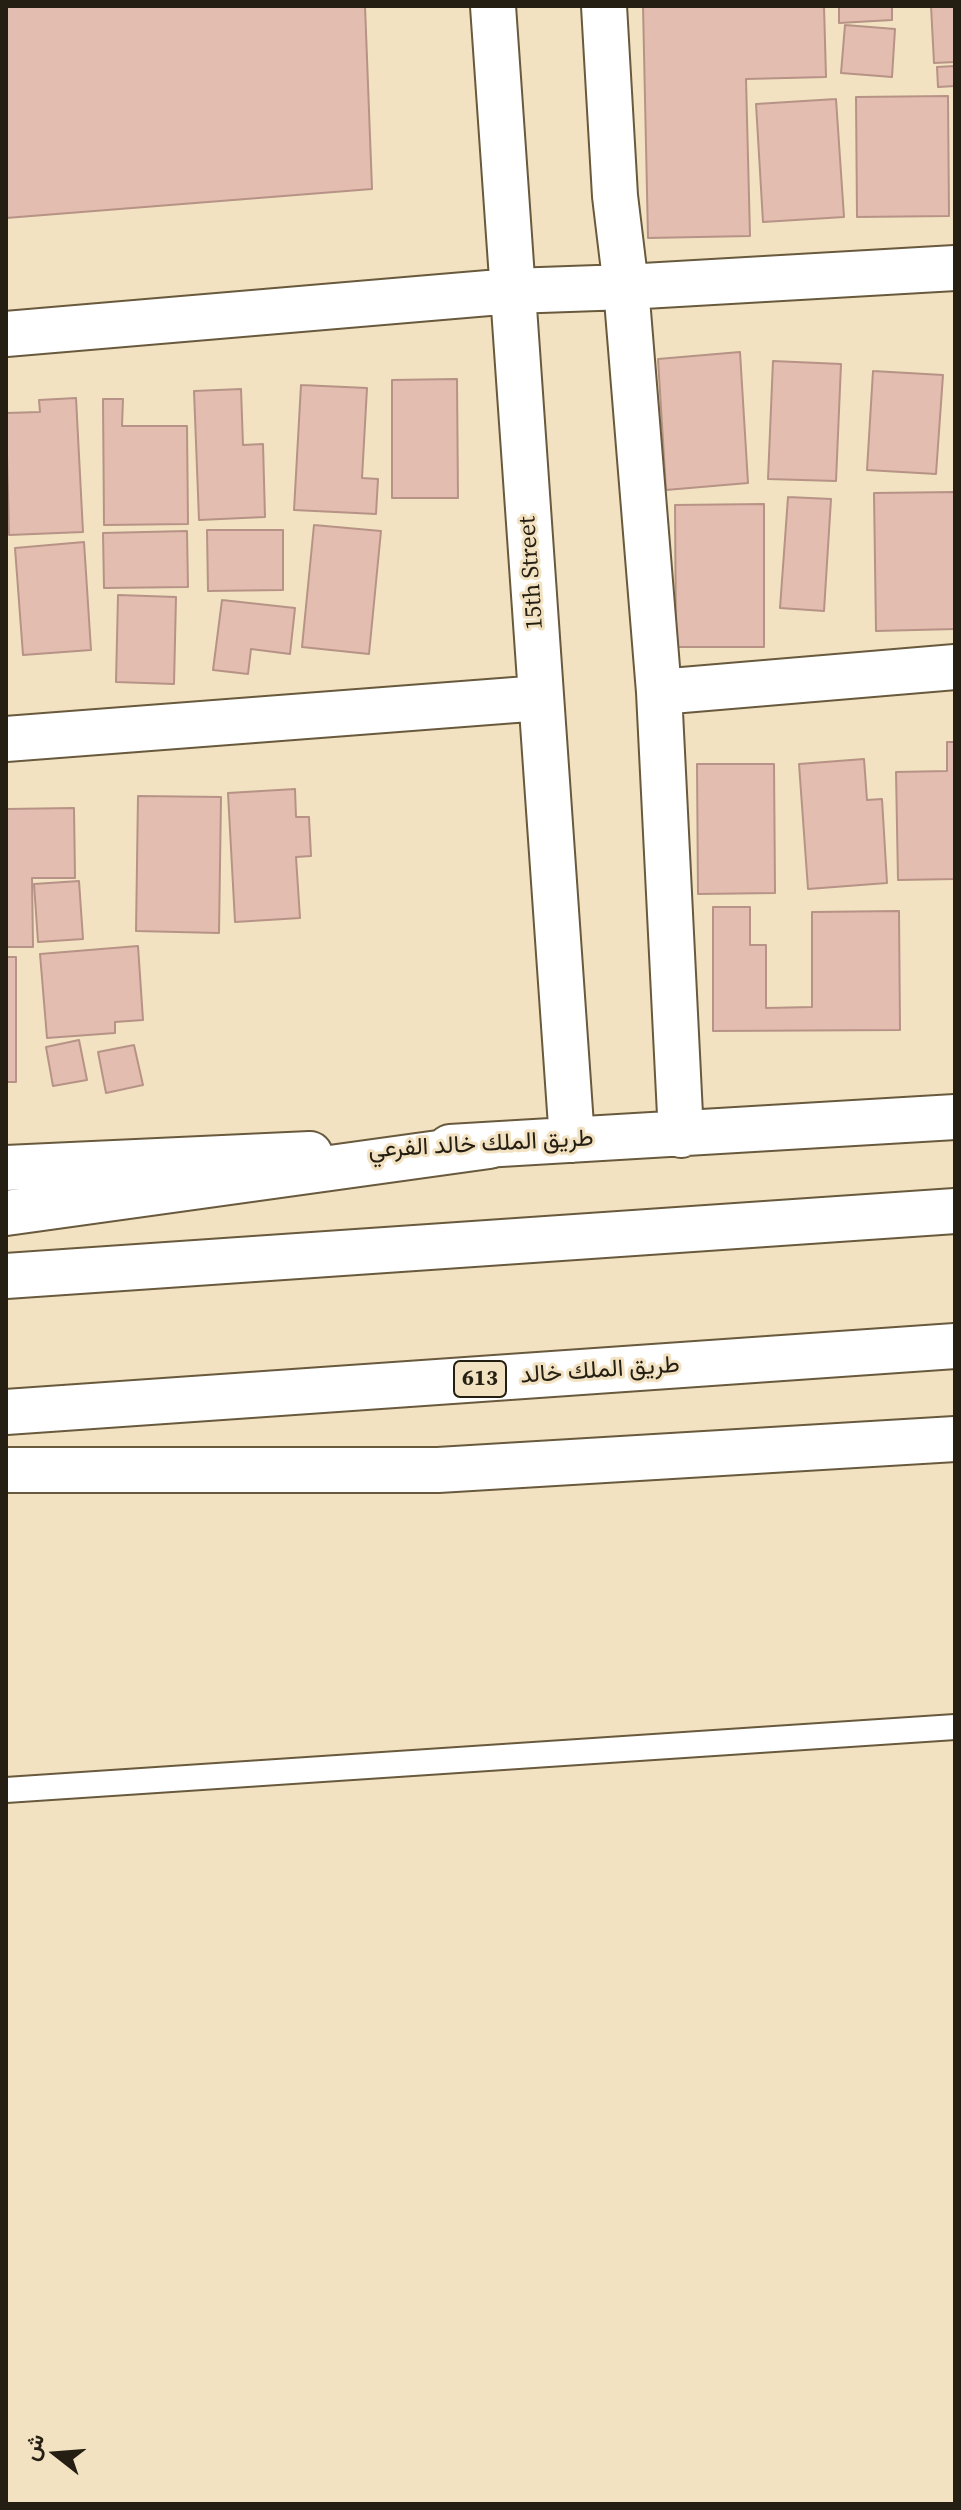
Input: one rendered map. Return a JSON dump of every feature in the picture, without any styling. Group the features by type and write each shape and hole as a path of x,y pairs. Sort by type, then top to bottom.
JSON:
{"main road":[{"name":"15th Street","path":"493,6 572,1140"},
{"path":"604,6 615,196 626,287 659,692 681,1135"},
{"path":"6,334 512,291 955,268"},
{"path":"659,692 955,667"},
{"path":"6,739 541,698"},
{"name":"طريق الملك خالد الفرعي","path":"6,1168 489,1146 955,1117"},
{"path":"6,1213 489,1146"},
{"path":"6,1276 955,1211"},
{"name":"طريق الملك خالد","path":"6,1412 955,1346"},
{"path":"6,1470 438,1470 955,1439"}],"lane":[{"path":"6,1790 955,1727"}],"building":[{"path":"365,6 372,189 6,218 6,7"},
{"path":"643,6 824,6 826,77 746,79 750,236 648,238"},
{"path":"839,6 892,6 892,20 839,23"},
{"path":"931,6 955,6 955,62 934,63"},
{"path":"845,25 895,29 892,77 841,73"},
{"path":"955,66 955,86 938,87 937,67"},
{"path":"948,96 949,216 857,217 856,97"},
{"path":"836,99 844,217 763,222 756,104"},
{"path":"740,352 748,483 666,490 658,359"},
{"path":"773,361 841,364 836,481 768,479"},
{"path":"873,371 943,375 936,474 867,470"},
{"path":"457,379 458,498 392,498 392,380"},
{"path":"301,385 367,388 362,478 378,479 376,514 294,510"},
{"path":"241,389 243,445 263,444 265,517 199,520 194,391"},
{"path":"76,398 83,532 9,535 6,413 40,412 39,400"},
{"path":"103,399 123,399 122,426 187,426 188,524 104,525"},
{"path":"955,492 955,629 876,631 874,493"},
{"path":"788,497 831,499 824,611 780,608"},
{"path":"764,504 764,647 676,647 675,505"},
{"path":"314,525 381,531 369,654 302,647"},
{"path":"207,530 283,530 283,590 208,591"},
{"path":"187,531 188,587 104,588 103,533"},
{"path":"84,542 91,650 23,655 15,548"},
{"path":"118,595 176,597 174,684 116,682"},
{"path":"222,600 295,608 290,654 251,649 248,674 213,670"},
{"path":"947,742 955,742 955,879 898,880 896,772 947,771"},
{"path":"864,759 867,800 882,799 887,883 808,889 799,764"},
{"path":"697,764 774,764 775,893 698,894"},
{"path":"295,789 296,817 309,817 311,856 296,857 300,918 235,922 228,793"},
{"path":"138,796 221,797 219,933 136,931"},
{"path":"74,808 75,878 32,878 33,947 6,947 6,809"},
{"path":"79,881 83,939 38,942 34,884"},
{"path":"713,907 750,907 750,945 766,945 766,1008 812,1007 812,912 899,911 900,1030 713,1031"},
{"path":"138,946 143,1020 115,1022 115,1033 47,1038 40,954"},
{"path":"6,957 16,957 16,1082 6,1082"},
{"path":"79,1040 87,1080 53,1086 46,1047"},
{"path":"134,1045 143,1085 106,1093 98,1052"}]}
